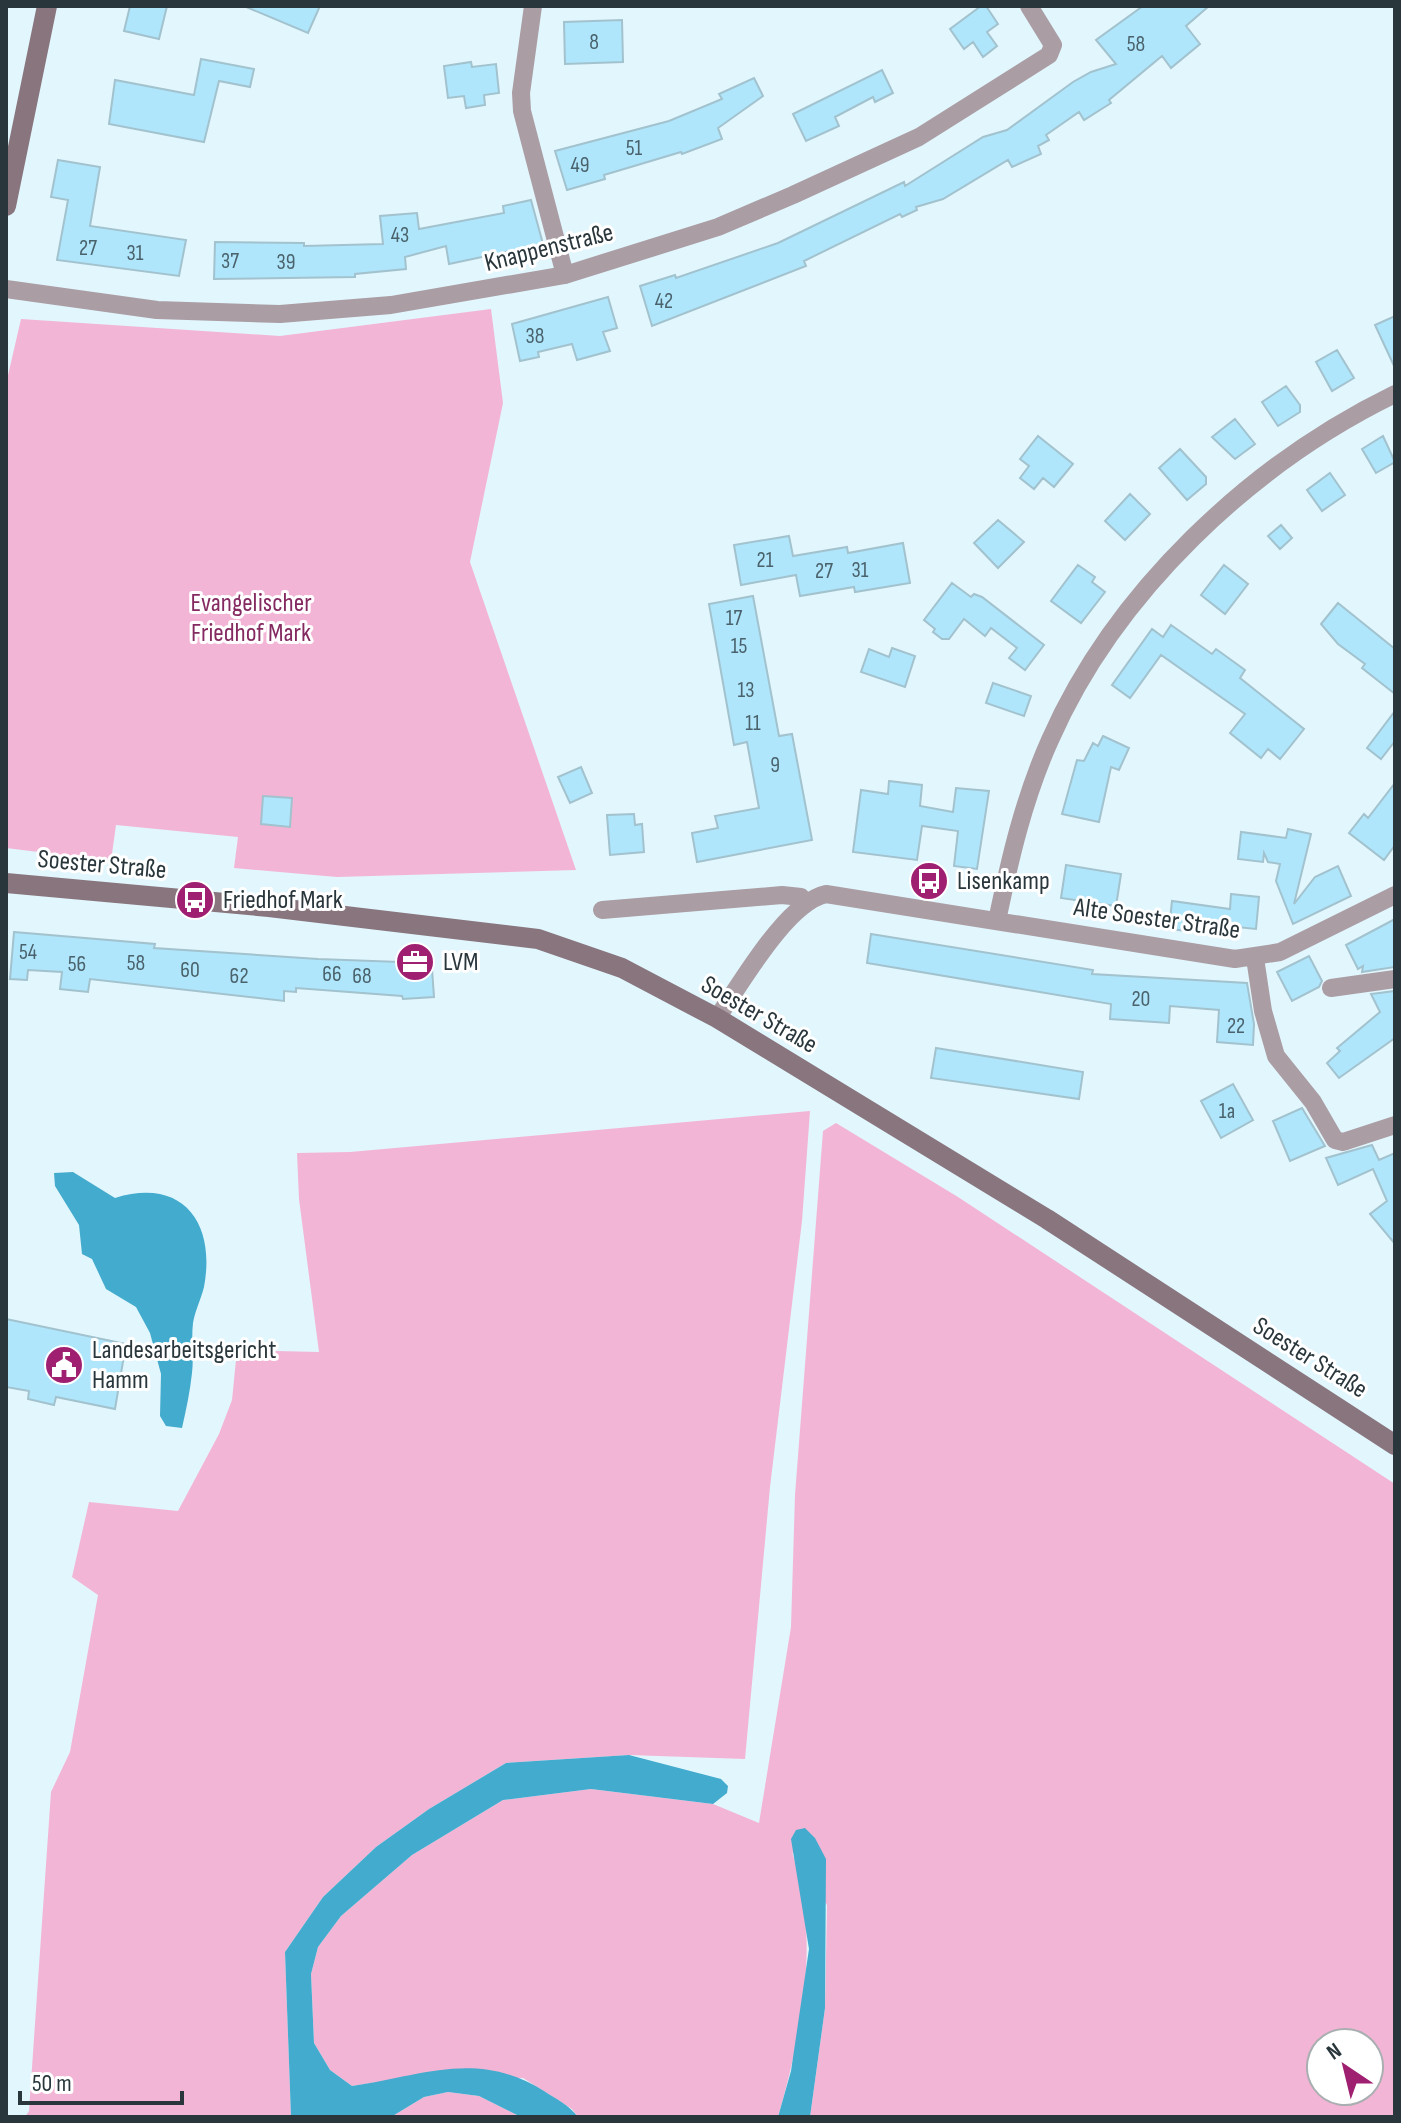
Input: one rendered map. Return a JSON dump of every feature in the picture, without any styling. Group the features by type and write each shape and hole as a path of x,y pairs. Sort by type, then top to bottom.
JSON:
{"main road":[{"path":"6,206 47,6"},
{"name":"Soester Straße","path":"6,883 269,907 538,939 622,968 717,1018 1047,1219 1395,1445"}],"street":[{"path":"533,6 521,93 522,111 565,275"},
{"name":"Knappenstraße","path":"6,289 157,310 280,314 391,305 565,275 718,227 919,137 1040,63 1053,45 1029,6"},
{"path":"997,921 1015,837 1041,762 1098,652 1114,630 1139,597 1236,500 1313,442 1395,394"},
{"name":"Alte Soester Straße","path":"602,910 782,895 801,897 805,902 826,894 1235,959 1255,958 1309,940 1395,895"},
{"path":"717,1018 805,902"},
{"path":"1255,958 1263,1011 1276,1056 1313,1102 1335,1140 1343,1142 1395,1125"},
{"path":"1331,988 1395,979"}],"green space":[{"name":"Evangelischer Friedhof Mark","path":"491,309 503,403 470,562 576,870 337,877 234,868 238,837 116,825 111,861 6,848 6,384 21,319 280,336"},
{"path":"810,1111 802,1221 770,1487 745,1759 629,1755 506,1763 429,1809 376,1847 323,1897 285,1952 291,2117 25,2117 29,2111 51,1792 70,1752 98,1595 72,1577 89,1502 178,1511 219,1434 232,1400 237,1350 319,1352 299,1199 297,1153 350,1152"},
{"path":"836,1123 958,1197 1395,1484 1395,2117 810,2117 825,2008 827,1905 792,1852 801,1884 807,1951 801,2019 778,2117 578,2117 572,2109 523,2078 378,2082 352,2086 330,2070 314,2043 311,1974 318,1947 341,1916 412,1855 503,1800 591,1789 713,1804 759,1823 791,1627 795,1495 823,1131"},
{"path":"448,2092 479,2096 521,2117 391,2117 424,2097"}],"water":[{"path":"73,1172 115,1198 139,1193 159,1194 176,1200 190,1211 199,1225 205,1243 206,1264 204,1287 193,1323 192,1373 182,1428 166,1426 160,1416 161,1374 150,1333 136,1307 106,1289 92,1259 82,1254 79,1225 55,1186 54,1173"},
{"path":"629,1755 721,1779 728,1786 727,1793 713,1804 591,1789 503,1800 412,1855 341,1916 318,1947 311,1974 314,2043 330,2070 352,2086 449,2069 496,2071 544,2091 578,2117 521,2117 479,2096 448,2092 424,2097 391,2117 291,2117 285,1952 323,1897 376,1847 429,1809 506,1763"},
{"path":"805,1828 815,1838 826,1859 825,2008 810,2117 778,2117 791,2071 809,1949 791,1839 796,1830"}],"building":[{"path":"130,6 167,6 159,39 124,31"},
{"path":"244,6 320,6 308,33"},
{"path":"981,6 986,6 998,24 987,32 997,46 983,57 973,42 964,49 950,29"},
{"path":"1143,6 1209,6 1186,26 1200,44 1171,68 1162,56 1109,100 1111,103 1084,120 1079,112 1046,135 1049,140 1038,146 1041,154 1012,167 1008,160 943,199 916,207 917,210 902,217 900,214 804,261 806,266 652,326 640,286 675,275 676,278 778,243 904,182 905,186 983,137 1007,130 1073,82 1116,64 1096,40"},
{"path":"622,20 623,62 565,64 564,22"},
{"path":"201,59 254,69 250,87 219,81 204,142 109,124 115,80 194,95"},
{"path":"471,62 472,67 496,64 499,93 484,95 485,105 466,108 464,96 448,98 444,66"},
{"path":"882,70 893,93 875,102 873,97 835,117 839,126 806,141 793,114"},
{"path":"754,78 763,96 718,128 722,139 682,154 604,175 605,179 567,190 555,151 669,121 722,99 719,94"},
{"path":"58,160 100,167 90,226 186,240 179,276 57,260 68,200 51,197"},
{"path":"531,200 543,244 449,264 446,246 405,257 406,269 355,274 355,277 214,279 215,242 304,243 304,246 383,244 380,216 417,213 419,229 504,213 503,206"},
{"path":"608,297 617,328 603,332 610,351 577,360 572,344 538,352 539,357 520,361 512,324"},
{"path":"1395,316 1395,368 1375,325"},
{"path":"1337,350 1354,378 1332,391 1316,362"},
{"path":"1286,386 1300,405 1300,412 1278,426 1262,402"},
{"path":"1235,419 1255,444 1235,459 1212,437"},
{"path":"1038,436 1073,464 1054,487 1043,478 1034,489 1020,478 1029,466 1020,459"},
{"path":"1383,436 1395,462 1376,473 1362,449"},
{"path":"1180,449 1206,477 1206,484 1187,500 1159,468"},
{"path":"1330,473 1345,495 1322,511 1307,490"},
{"path":"1130,494 1150,514 1125,540 1105,521"},
{"path":"998,520 1024,542 998,568 974,543"},
{"path":"1281,525 1292,538 1280,549 1268,536"},
{"path":"789,536 793,556 847,547 848,553 903,543 910,583 855,592 854,587 800,596 796,575 741,585 734,545"},
{"path":"1078,565 1095,577 1092,582 1105,592 1081,623 1051,601"},
{"path":"1224,565 1248,584 1225,614 1201,595"},
{"path":"952,583 971,597 974,594 982,597 1044,645 1025,670 1009,658 1017,648 991,628 985,636 964,619 949,639 942,639 933,632 935,629 924,620"},
{"path":"753,596 779,736 792,734 812,840 697,862 692,833 718,828 715,816 759,808 747,742 734,745 709,604"},
{"path":"1338,603 1395,649 1395,694 1362,668 1365,664 1338,644 1321,624"},
{"path":"1171,625 1212,654 1216,649 1245,670 1240,678 1304,729 1280,759 1268,749 1261,758 1230,733 1245,714 1161,655 1130,698 1112,685 1152,629 1163,637"},
{"path":"892,648 915,656 905,687 861,672 869,649 889,657"},
{"path":"993,683 1031,696 1024,716 986,703"},
{"path":"1395,711 1395,741 1381,759 1367,748"},
{"path":"1103,736 1129,748 1119,770 1111,767 1099,822 1062,814 1077,760 1084,761 1093,743 1098,746"},
{"path":"581,767 592,793 570,803 558,777"},
{"path":"889,781 922,785 920,806 953,812 956,788 989,791 977,869 954,866 958,831 922,826 917,860 853,852 861,790 888,794"},
{"path":"1395,783 1395,845 1384,860 1349,833 1364,814 1368,818"},
{"path":"263,796 292,798 290,827 261,824"},
{"path":"634,814 635,825 642,824 644,852 610,855 607,815"},
{"path":"1288,829 1311,834 1294,904 1315,877 1338,866 1351,896 1293,924 1276,881 1280,864 1268,862 1264,853 1263,862 1238,859 1241,832 1286,838"},
{"path":"1066,865 1121,874 1116,906 1061,898"},
{"path":"1231,894 1259,897 1256,929 1207,924 1206,933 1169,929 1172,901 1230,909"},
{"path":"1395,919 1395,967 1362,972 1363,966 1358,969 1346,945"},
{"path":"14,932 155,944 154,948 318,959 400,962 400,957 431,955 434,997 403,999 402,996 296,988 296,992 284,991 284,1001 90,979 88,992 60,989 62,972 28,970 27,980 10,979"},
{"path":"871,934 1093,970 1092,974 1247,983 1254,1024 1253,1045 1217,1042 1219,1010 1170,1006 1169,1023 1110,1019 1111,1004 867,963"},
{"path":"1309,956 1322,981 1319,987 1292,1001 1277,972"},
{"path":"1395,991 1395,1038 1339,1078 1327,1063 1340,1051 1337,1048 1380,1012 1371,994"},
{"path":"936,1048 1083,1072 1079,1099 931,1078"},
{"path":"1233,1084 1253,1120 1221,1138 1201,1101"},
{"path":"1302,1108 1325,1146 1290,1161 1273,1121"},
{"path":"1372,1145 1379,1160 1395,1153 1395,1244 1370,1214 1387,1201 1373,1169 1338,1185 1326,1158"},
{"name":"Landesarbeitsgericht Hamm","path":"6,1319 126,1344 115,1409 56,1397 54,1405 28,1399 29,1391 6,1387"}],"place":[{"name":"Lisenkamp","path":"929,881"},
{"name":"Friedhof Mark","path":"195,900"},
{"name":"LVM","path":"415,962"},
{"name":"Landesarbeitsgericht Hamm","path":"64,1365"}]}
